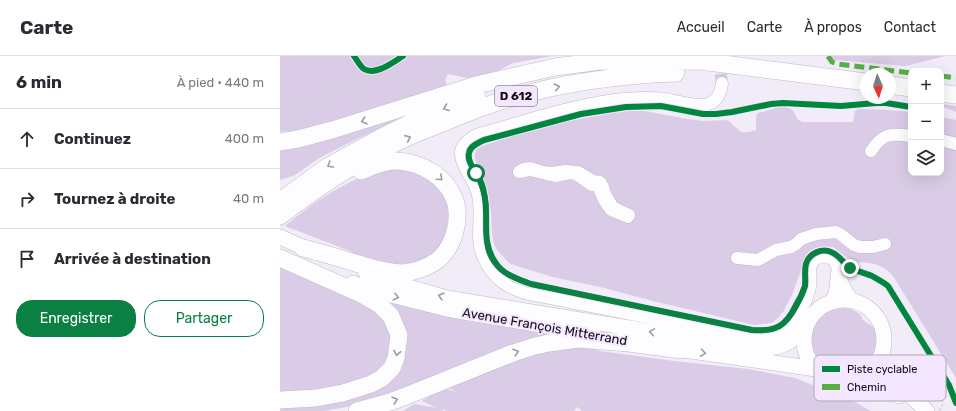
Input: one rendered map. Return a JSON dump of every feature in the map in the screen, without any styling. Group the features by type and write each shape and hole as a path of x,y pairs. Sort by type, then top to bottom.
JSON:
{"highway":[{"name":"D 612","path":"280,142 332,130 476,85 555,67 601,61 700,61 860,81"},
{"name":"D 612","path":"283,208 327,167 380,138 421,118 465,100 557,74 647,62"},
{"name":"D 612","path":"283,208 387,147 464,114 514,97 558,86 604,78 650,74 768,70"},
{"path":"896,86 908,88"},
{"path":"944,93 956,95"},
{"path":"283,208 343,178 376,165 399,161 418,165 439,177 446,184 454,198 457,210 457,224 454,237 448,249 439,259 428,266 417,270 405,273 392,273 303,248"},
{"path":"280,258 361,294 380,305 391,316 399,335 394,364 382,378 371,384 343,393 316,398 280,400"},
{"path":"358,411 390,402 513,353 549,343 578,339 629,343 681,350"}],"main road":[{"name":"Avenue François Mitterrand","path":"280,236 303,248 374,277 447,298 760,349 778,347 790,342 806,327"},
{"name":"Avenue François Mitterrand","path":"280,258 376,292 447,309 681,350 814,369"},
{"path":"814,366 808,358 804,342 806,327 814,314 830,302 842,300 854,302 871,310 880,323 884,338 882,353"},
{"path":"904,401 914,411"},
{"path":"922,401 936,411"}],"street":[{"path":"722,83 722,89 719,95 709,104 701,105 662,99 644,98 601,102 546,115 479,134 471,138 461,148 460,154 478,194 480,214 479,235 483,258 497,278 509,287 525,293 753,338 763,339 773,337 783,333 792,326 798,317 810,289 811,264 815,259 826,256 836,263 837,270 836,287 830,302"},
{"path":"871,151 878,141 888,135 908,136"},
{"path":"944,141 956,144"},
{"path":"530,168 552,173 569,171 580,173 593,181 600,182 612,206 628,214 628,217 611,210 604,200 598,186 590,184 576,174 555,176 530,170 519,172 530,168"},
{"path":"737,258 758,260 776,250 791,247 801,239 816,234 836,232 854,245 860,247 873,247 886,244"},
{"path":"837,270 844,286 854,302"}],"path":[{"path":"280,118 310,108 384,67"},
{"path":"364,69 371,71 378,70"},
{"path":"280,75 287,75"},
{"path":"936,411 943,407 943,401"}],"shaded area":[{"path":"280,56 553,56 513,63 496,72 478,77 466,78 448,74 445,80 447,84 441,90 423,92 415,96 317,125 305,130 280,132"},
{"path":"831,56 946,56 905,66 833,60"},
{"path":"438,103 361,137 321,157 295,175 280,180 280,151 289,147"},
{"path":"944,104 956,106 956,112 944,107"},
{"path":"784,106 791,109 795,113 798,120 803,122 853,122 855,111 858,109 908,112 908,176 944,176 944,118 956,120 956,378 946,362 946,355 942,355 893,276 879,265 858,262 848,258 834,247 819,247 810,251 807,254 792,295 783,312 772,323 754,325 553,277 509,263 497,250 492,234 491,213 487,190 475,159 476,150 482,146 518,134 565,122 628,111 644,111 703,121 726,120 731,122 740,131 744,132 756,130 756,116 758,113"},
{"path":"406,168 426,177 434,183 444,196 448,208 449,227 446,242 422,264 387,266 339,250 355,253 285,226 320,199 346,184 374,173"},
{"path":"280,264 369,304 384,318 391,331 392,345 385,366 369,378 330,389 280,393"},
{"path":"387,302 456,316 573,334 352,406 324,411 280,411 280,404 394,373"},
{"path":"842,308 851,309 860,314 863,320 874,327 878,336 875,355 814,355 814,359 809,347 809,337 812,328 824,313"},
{"path":"581,345 600,351 748,369 795,378 814,386 814,401 852,401 871,411 581,411 577,407 574,411 447,411 441,409 443,411 403,411 414,404 437,408 422,401 437,391 447,389 456,392 449,388 524,354"}],"tunnel":[{"path":"718,56 722,83"}],"marked path":[{"path":"828,56 832,62 838,64 908,73"},
{"path":"944,76 956,78"}],"cycle path":[{"path":"354,56 360,65 369,71 379,70 403,56"},
{"path":"908,107 886,103 841,106 783,103 716,114 703,114 661,106 626,107 581,114 484,140 471,148 469,159 484,190 486,202 487,237 490,254 498,266 511,276 531,284 752,330 768,330 774,329 784,323 792,312 805,286 805,267 810,257 817,252 829,251 838,256 849,267 872,276 888,286 931,355"},
{"path":"946,380 956,403"}],"route":[{"path":"476,173 484,193 486,204 486,235 490,254 496,264 503,271 515,278 531,284 762,331 771,330 787,321 800,299 805,286 806,262 814,254 819,251 829,251 838,256 850,268"}]}
